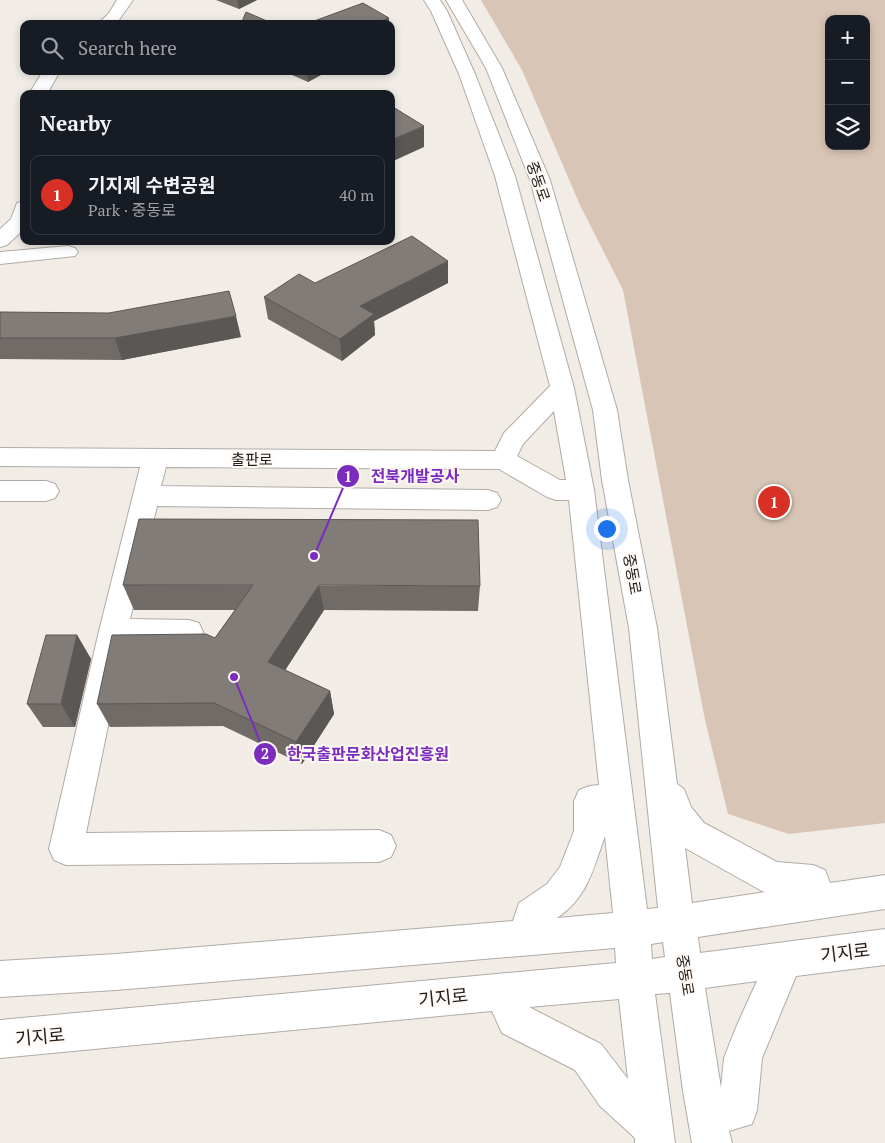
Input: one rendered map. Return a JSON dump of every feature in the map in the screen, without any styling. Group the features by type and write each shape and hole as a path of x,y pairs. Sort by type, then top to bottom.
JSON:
{"street":[{"path":"110,20 126,0"},
{"name":"중동로","path":"432,0 439,11 467,74 505,176 562,388 581,490 654,1135"},
{"name":"중동로","path":"454,0 494,68 540,180 605,410 615,480 642,628 660,790 710,1130"},
{"path":"40,90 50,75"},
{"path":"0,241 20,221"},
{"path":"0,258 68,252"},
{"path":"503,460 513,439 562,388"},
{"name":"출판로","path":"0,457 503,460 556,490 581,490"},
{"path":"155,459 113,630 66,849 380,846"},
{"path":"0,490 46,490"},
{"path":"147,496 488,500"},
{"path":"113,630 188,632"},
{"path":"660,790 673,800 676,814 692,834 774,879 813,882 819,901"},
{"path":"528,937 531,915 559,896 573,878 590,831 590,801 616,799"},
{"path":"0,979 116,972 632,929 885,892"},
{"name":"기지로","path":"0,1039 635,979 885,947"},
{"path":"710,1130 738,1110 743,1058 784,960"},
{"path":"502,991 515,1020 588,1058 614,1092 654,1135"}],"shaded area":[{"path":"481,0 885,0 885,823 789,834 728,814 705,720 623,290 580,205 522,70"}],"building":[{"path":"363,3 389,18 384,20 317,20"},
{"path":"246,12 265,20 243,20"},
{"path":"395,108 424,126 395,138"},
{"path":"412,236 448,261 360,306 374,314 340,339 264,297 299,274 315,283"},
{"path":"229,291 236,316 115,338 0,338 0,312 109,313"},
{"path":"139,519 478,520 480,586 319,585 268,662 330,691 296,742 214,703 97,704 112,635 206,634 215,638 253,585 123,585"},
{"path":"46,635 77,635 61,704 27,704"}],"place":[{"name":"기지제 수변공원","path":"774,502"},
{"name":"전북개발공사","path":"314,556"},
{"name":"한국출판문화산업진흥원","path":"234,677"}]}
